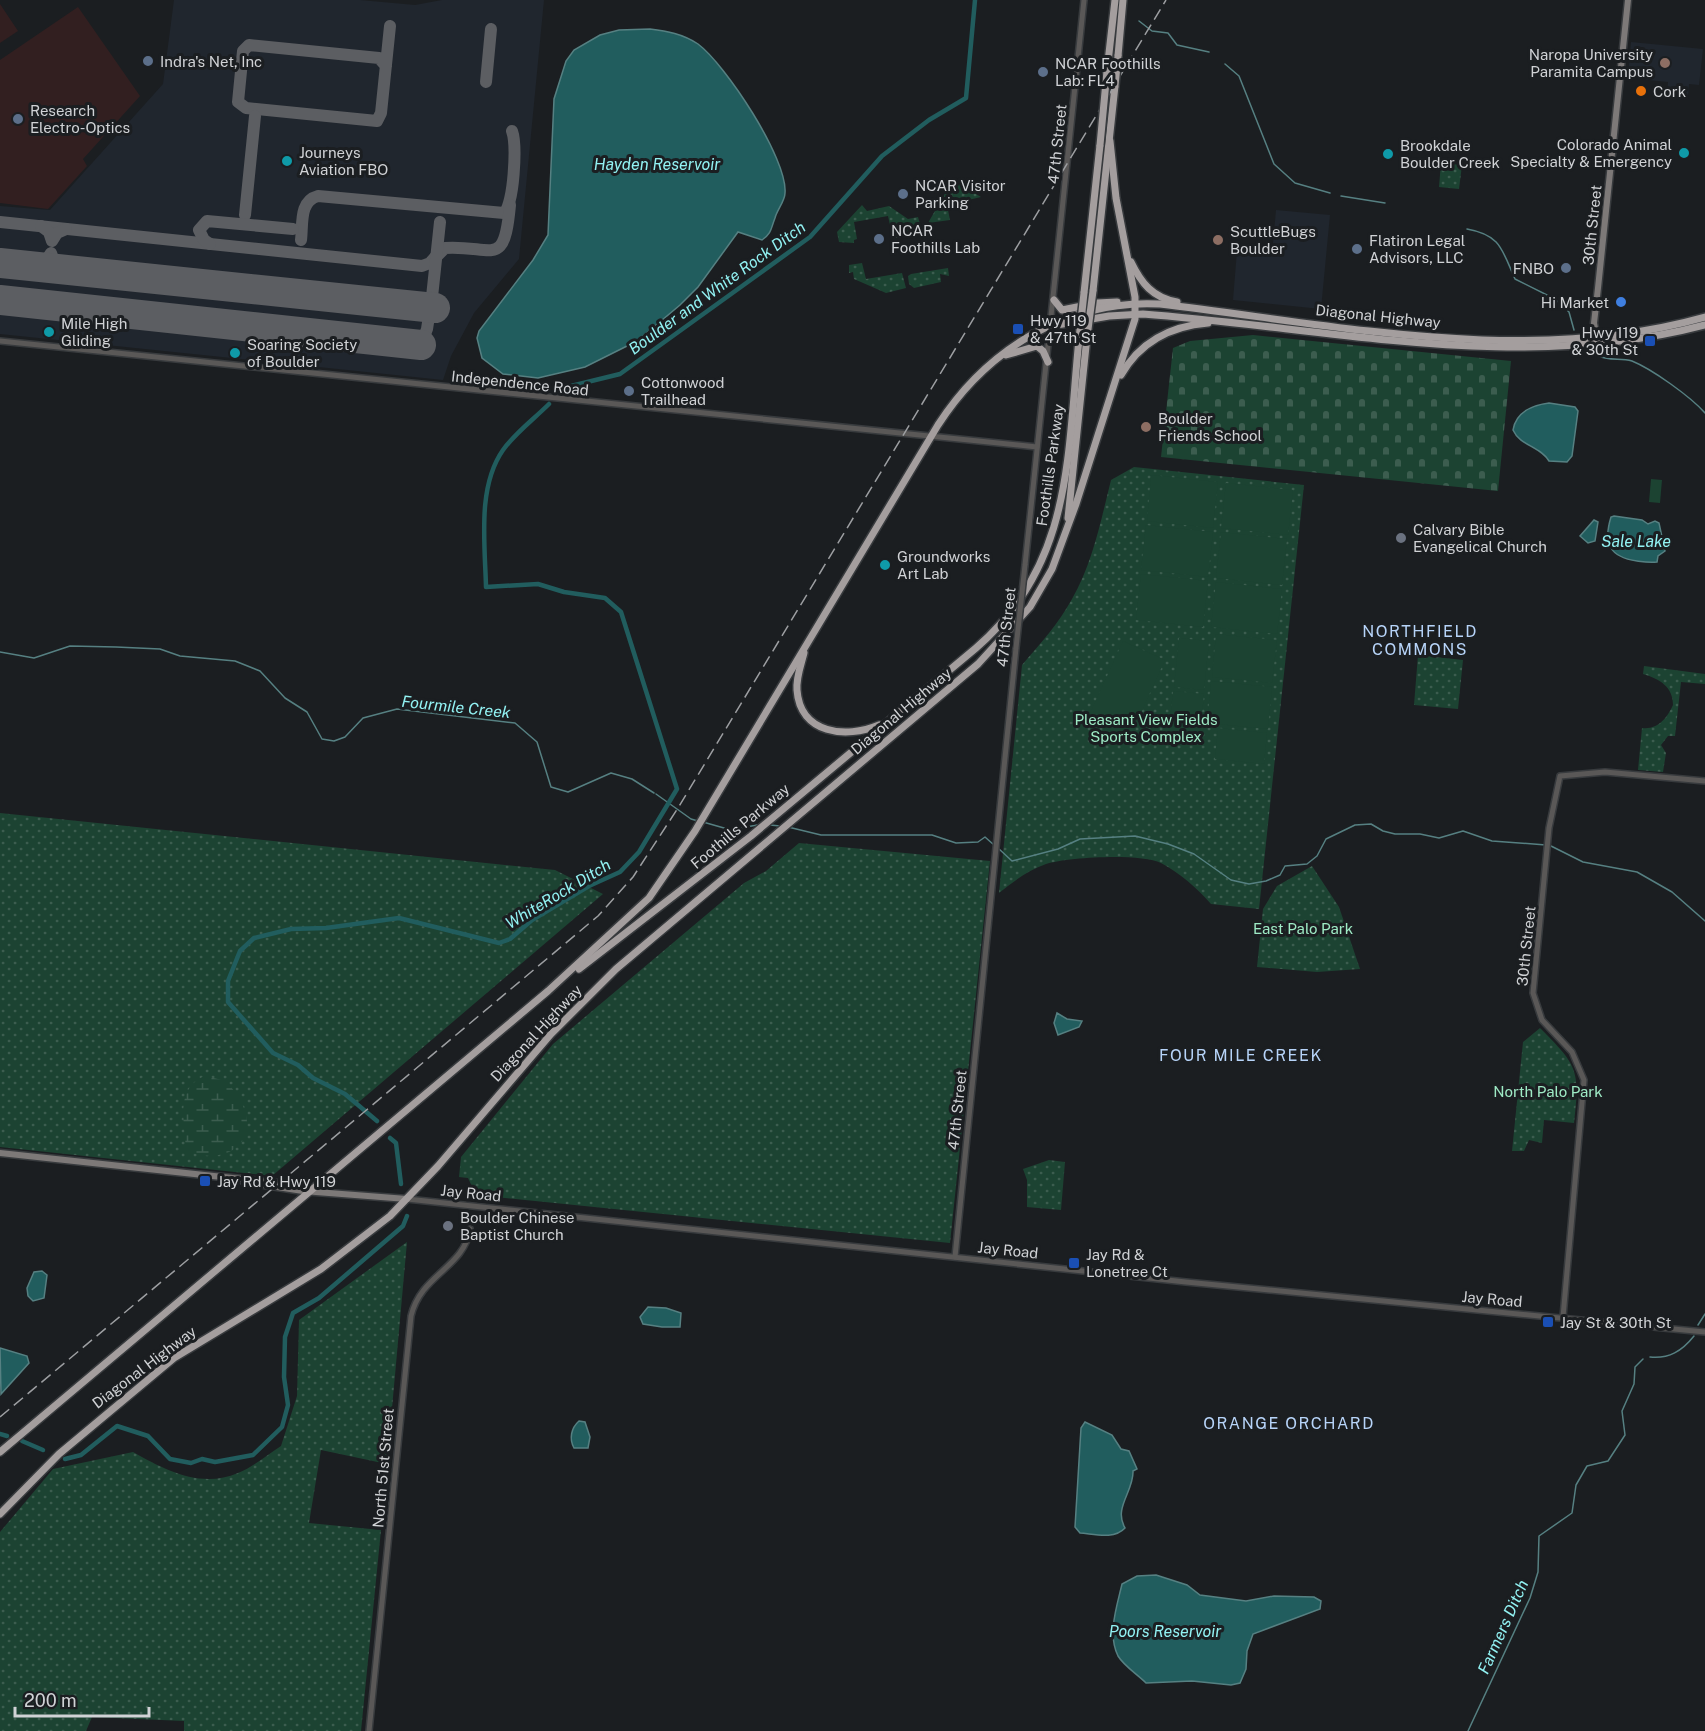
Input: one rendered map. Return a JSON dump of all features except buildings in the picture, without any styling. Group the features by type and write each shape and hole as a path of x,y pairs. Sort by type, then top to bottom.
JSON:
{"highway":[{"name":"Foothills Parkway","path":"548,992 751,836 1000,627 1023,598 1042,565 1052,540 1062,494 1115,0"},
{"name":"Foothills Parkway","path":"1063,541 1070,505 1123,0"},
{"path":"1063,541 1136,314 1136,303 1114,184 1110,141"},
{"path":"1127,252 1139,279 1156,295 1171,301 1238,315"},
{"path":"1054,300 1062,310 1108,301 1126,304"},
{"name":"Diagonal Highway","path":"0,1452 548,992 639,908 663,880 695,831 931,437 960,394 980,371 1000,355 1076,313 1136,303 1468,343"},
{"name":"Diagonal Highway","path":"1051,326 1136,314 1542,348 1597,340 1705,317"},
{"path":"1116,382 1133,357 1157,337 1184,326 1223,322"},
{"name":"Diagonal Highway","path":"1597,340 1636,340 1705,326"},
{"path":"1000,355 1037,346 1043,351 1048,362"},
{"name":"Diagonal Highway","path":"0,1514 59,1454 155,1372 225,1325 321,1269 370,1233 407,1199 535,1051 582,1003 644,945 978,664 1008,635 1038,595 1063,541"},
{"path":"806,646 797,692 801,706 811,721 826,730 844,734 862,731 886,721"}],"main road":[{"name":"30th Street","path":"1597,340 1594,323 1628,0"},
{"name":"Jay Road","path":"0,1153 310,1190 407,1199"}],"street":[{"name":"47th Street","path":"955,1257 1084,0"},
{"name":"Independence Road","path":"0,341 1037,447"},
{"name":"30th Street","path":"1563,1317 1584,1080 1578,1060 1542,1020 1534,1001 1548,841 1560,776 1605,772 1705,782"},
{"name":"Jay Road","path":"407,1199 1294,1293 1705,1332"},
{"name":"North 51st Street","path":"369,1731 411,1316 421,1290 463,1251 470,1229"}],"shaded area":[{"path":"174,0 360,0 415,5 442,0 544,0 519,259 474,313 451,356 443,380 0,334 0,206 50,210 163,84"},
{"path":"0,4 18,31 0,43"},
{"path":"78,7 140,96 83,159 87,166 48,209 0,203 0,60"},
{"name":"Naropa University Paramita Campus","path":"1631,42 1703,49 1699,85 1689,84 1688,96 1667,94 1668,82 1628,78"},
{"path":"1276,210 1330,215 1321,309 1233,300 1237,251 1272,254"}],"green space":[{"path":"1441,163 1462,165 1459,189 1439,187"},
{"path":"952,180 981,197 947,205 950,220 928,223 947,190 948,181"},
{"path":"862,205 867,211 889,206 908,219 918,217 920,224 911,226 912,232 893,239 888,216 854,222 857,239 854,243 839,242 837,232"},
{"path":"862,263 866,279 902,273 906,288 886,293 854,279 853,272 849,273 849,265"},
{"path":"948,268 949,276 940,274 941,282 914,288 909,284 908,276 911,274"},
{"path":"1253,335 1511,361 1498,491 1161,457 1173,348 1190,341"},
{"name":"Pleasant View Fields Sports Complex","path":"1134,467 1304,485 1259,909 1211,904 1188,881 1161,863 1122,857 1087,858 1046,864 1027,873 999,893 1022,665 1049,633 1079,585 1096,541 1111,480"},
{"path":"1151,475 1218,482 1213,528 1147,521"},
{"path":"1651,479 1662,480 1660,503 1649,502"},
{"path":"1226,483 1293,490 1288,535 1221,528"},
{"path":"1146,525 1213,532 1208,577 1141,570"},
{"path":"1221,532 1287,539 1282,585 1216,578"},
{"path":"1141,574 1208,581 1203,627 1136,620"},
{"path":"1216,582 1282,589 1277,634 1211,627"},
{"path":"1216,634 1277,640 1272,683 1212,677"},
{"path":"1179,638 1209,641 1204,690 1174,687"},
{"path":"1123,641 1165,660 1129,739 1087,720"},
{"path":"1418,655 1463,660 1458,709 1414,705"},
{"path":"1644,666 1705,674 1705,684 1681,682 1675,736 1668,736 1661,745 1666,753 1663,772 1638,770 1642,728 1657,725 1673,705 1668,689 1655,678 1643,674"},
{"path":"1211,681 1272,687 1268,729 1207,723"},
{"path":"1173,691 1204,694 1199,743 1168,740"},
{"path":"1218,728 1267,733 1264,764 1215,759"},
{"path":"0,813 555,870 603,894 272,1176 0,1147"},
{"path":"799,843 990,861 950,1243 476,1195 468,1178 459,1177 461,1157 553,1044 744,883 766,871"},
{"name":"East Palo Park","path":"1312,866 1339,907 1360,969 1317,972 1257,967 1263,909 1277,886"},
{"name":"North Palo Park","path":"1540,1028 1562,1051 1574,1070 1577,1091 1574,1123 1544,1120 1542,1143 1529,1140 1524,1151 1512,1151 1523,1042"},
{"path":"205,1076 228,1084 239,1098 246,1113 247,1127 244,1138 237,1147 215,1156 186,1151 183,1119 185,1098 195,1082"},
{"path":"1049,1160 1065,1162 1061,1210 1027,1207 1027,1180 1023,1169"},
{"path":"407,1242 387,1464 321,1450 309,1523 381,1530 361,1731 184,1731 184,1721 92,1717 86,1731 0,1731 0,1532 53,1469 133,1452 171,1471 210,1479 238,1473 281,1446 297,1396 299,1320"}],"water":[{"name":"Hayden Reservoir","path":"650,29 675,34 698,44 723,71 753,113 766,136 783,178 785,196 771,230 762,240 738,232 698,287 637,341 585,367 538,378 503,374 482,358 477,338 479,331 533,260 548,235 554,99 566,61 574,50 600,35 619,30"},
{"path":"1549,403 1575,407 1578,411 1572,456 1567,462 1549,461 1541,452 1520,439 1513,430 1518,418 1526,410"},
{"name":"Sale Lake","path":"1611,517 1642,520 1648,524 1655,521 1659,523 1665,551 1658,556 1657,562 1628,559 1614,552 1608,541 1608,534"},
{"path":"1594,520 1598,522 1595,541 1588,543 1580,536"},
{"path":"1057,1013 1067,1019 1082,1021 1079,1027 1058,1035 1054,1023"},
{"path":"42,1271 47,1275 44,1298 33,1301 28,1296 27,1288 34,1272"},
{"path":"648,1307 666,1308 681,1313 680,1327 643,1324 640,1317"},
{"path":"0,1348 27,1356 29,1363 1,1394"},
{"path":"579,1421 585,1422 590,1437 588,1448 574,1448 572,1445 573,1430"},
{"path":"1085,1422 1112,1435 1121,1449 1129,1451 1137,1469 1133,1471 1121,1513 1125,1528 1115,1534 1080,1533 1075,1527 1081,1428"},
{"name":"Poors Reservoir","path":"1156,1575 1187,1585 1200,1595 1246,1601 1274,1596 1314,1597 1321,1601 1320,1609 1253,1634 1247,1651 1246,1669 1240,1683 1231,1685 1192,1681 1146,1683 1118,1656 1113,1639 1113,1629 1122,1584 1137,1576"}],"waterway":[{"name":"Boulder and White Rock Ditch","path":"556,395 571,386 620,374 810,237 882,156 929,120 966,98 975,0"},
{"path":"1139,21 1152,31 1168,33 1177,45 1209,52"},
{"path":"1225,64 1239,76 1274,164 1295,183 1330,193"},
{"path":"1341,196 1385,203"},
{"path":"1467,229 1487,235 1494,240 1503,252 1515,279 1555,299 1569,312 1574,330"},
{"path":"1595,355 1628,360 1640,365 1681,392 1705,413"},
{"name":"WhiteRock Ditch","path":"377,1121 345,1094 313,1078 298,1065 273,1053 228,1002 228,981 240,951 254,938 291,929 326,928 399,918 499,943 510,939 532,920 589,886 620,872 639,852 677,789 621,612 605,598 564,592 538,584 486,587 484,516 489,481 503,450 549,404"},
{"name":"Fourmile Creek","path":"0,652 34,658 70,646 116,647 160,649 180,656 235,661 260,671 285,698 307,712 322,739 334,741 345,737 363,718 397,709 515,723 537,742 551,787 568,792 611,773 632,779 654,793"},
{"name":"Fourmile Creek","path":"656,794 691,819 698,821"},
{"name":"Fourmile Creek","path":"703,822 731,830 762,824"},
{"path":"998,848 1012,861 1058,849 1080,839 1135,836 1168,844 1194,854 1231,880 1249,884 1266,881 1280,875 1285,866 1307,864 1317,856 1326,839 1355,825 1371,824 1383,831 1395,834 1420,834 1439,838 1463,831 1492,841 1546,845"},
{"name":"Fourmile Creek","path":"770,825 780,826"},
{"name":"Fourmile Creek","path":"788,827 821,835 932,835 956,843 978,842 985,837 994,845"},
{"path":"1551,846 1583,862 1637,872 1672,892 1705,921"},
{"name":"WhiteRock Ditch","path":"390,1138 396,1143 401,1184"},
{"name":"WhiteRock Ditch","path":"65,1459 81,1455 117,1426 148,1436 170,1459 191,1463 202,1459 215,1462 253,1455 282,1427 288,1405 284,1377 285,1337 293,1313 319,1298 403,1226 407,1216"},
{"name":"Farmers Ditch","path":"1698,1325 1705,1314"},
{"name":"Farmers Ditch","path":"1650,1357 1663,1357 1675,1353 1694,1336"},
{"name":"Farmers Ditch","path":"1468,1731 1530,1598 1538,1572 1539,1536 1572,1513 1576,1485 1587,1466 1608,1461 1625,1435 1622,1411 1634,1384 1635,1367 1643,1359"},
{"name":"WhiteRock Ditch","path":"0,1434 7,1436"},
{"name":"WhiteRock Ditch","path":"22,1441 43,1450"}],"taxiway":[{"path":"386,66 379,58 249,45 243,51 238,102 246,108 377,121 381,113 390,26"},
{"path":"486,82 491,29"},
{"path":"245,215 255,116"},
{"path":"301,240 305,208 312,199 318,196 504,213 510,198 514,174 512,131"},
{"path":"436,257 445,248 494,250 500,246 504,239 510,205"},
{"path":"210,244 204,240 199,230 207,221 293,229"},
{"path":"0,222 422,266 430,263 437,255"},
{"path":"415,306 423,304 432,297 440,222"},
{"path":"41,226 49,232 52,241 57,233 66,229"},
{"path":"34,266 44,264 51,253 55,264 64,269"},
{"path":"421,345 427,329 432,297"}],"runway":[{"path":"0,263 435,308"},
{"path":"0,300 421,345"}],"railway":[{"path":"0,1417 598,916 633,877 678,808 1166,0"}],"place":[{"name":"Indra's Net, Inc","path":"148,61"},
{"name":"Naropa University Paramita Campus","path":"1665,63"},
{"name":"NCAR Foothills Lab: FL4","path":"1043,72"},
{"name":"Cork","path":"1641,91"},
{"name":"Research Electro-Optics","path":"18,119"},
{"name":"Colorado Animal Specialty & Emergency","path":"1684,153"},
{"name":"Brookdale Boulder Creek","path":"1388,154"},
{"name":"Journeys Aviation FBO","path":"287,161"},
{"name":"NCAR Visitor Parking","path":"903,194"},
{"name":"NCAR Foothills Lab","path":"879,239"},
{"name":"ScuttleBugs Boulder","path":"1218,240"},
{"name":"Flatiron Legal Advisors, LLC","path":"1357,249"},
{"name":"FNBO","path":"1566,268"},
{"name":"Hi Market","path":"1621,302"},
{"name":"Hwy 119 & 47th St","path":"1018,329"},
{"name":"Mile High Gliding","path":"49,332"},
{"name":"Hwy 119 & 30th St","path":"1650,341"},
{"name":"Soaring Society of Boulder","path":"235,353"},
{"name":"Cottonwood Trailhead","path":"629,391"},
{"name":"Boulder Friends School","path":"1146,427"},
{"name":"Calvary Bible Evangelical Church","path":"1401,538"},
{"name":"Groundworks Art Lab","path":"885,565"},
{"name":"Jay Rd & Hwy 119","path":"205,1181"},
{"name":"Boulder Chinese Baptist Church","path":"448,1226"},
{"name":"Jay Rd & Lonetree Ct","path":"1074,1263"},
{"name":"Jay St & 30th St","path":"1548,1322"}],"district":[{"name":"NORTHFIELD COMMONS","path":"1420,640"},
{"name":"FOUR MILE CREEK","path":"1241,1055"},
{"name":"ORANGE ORCHARD","path":"1289,1423"}]}
